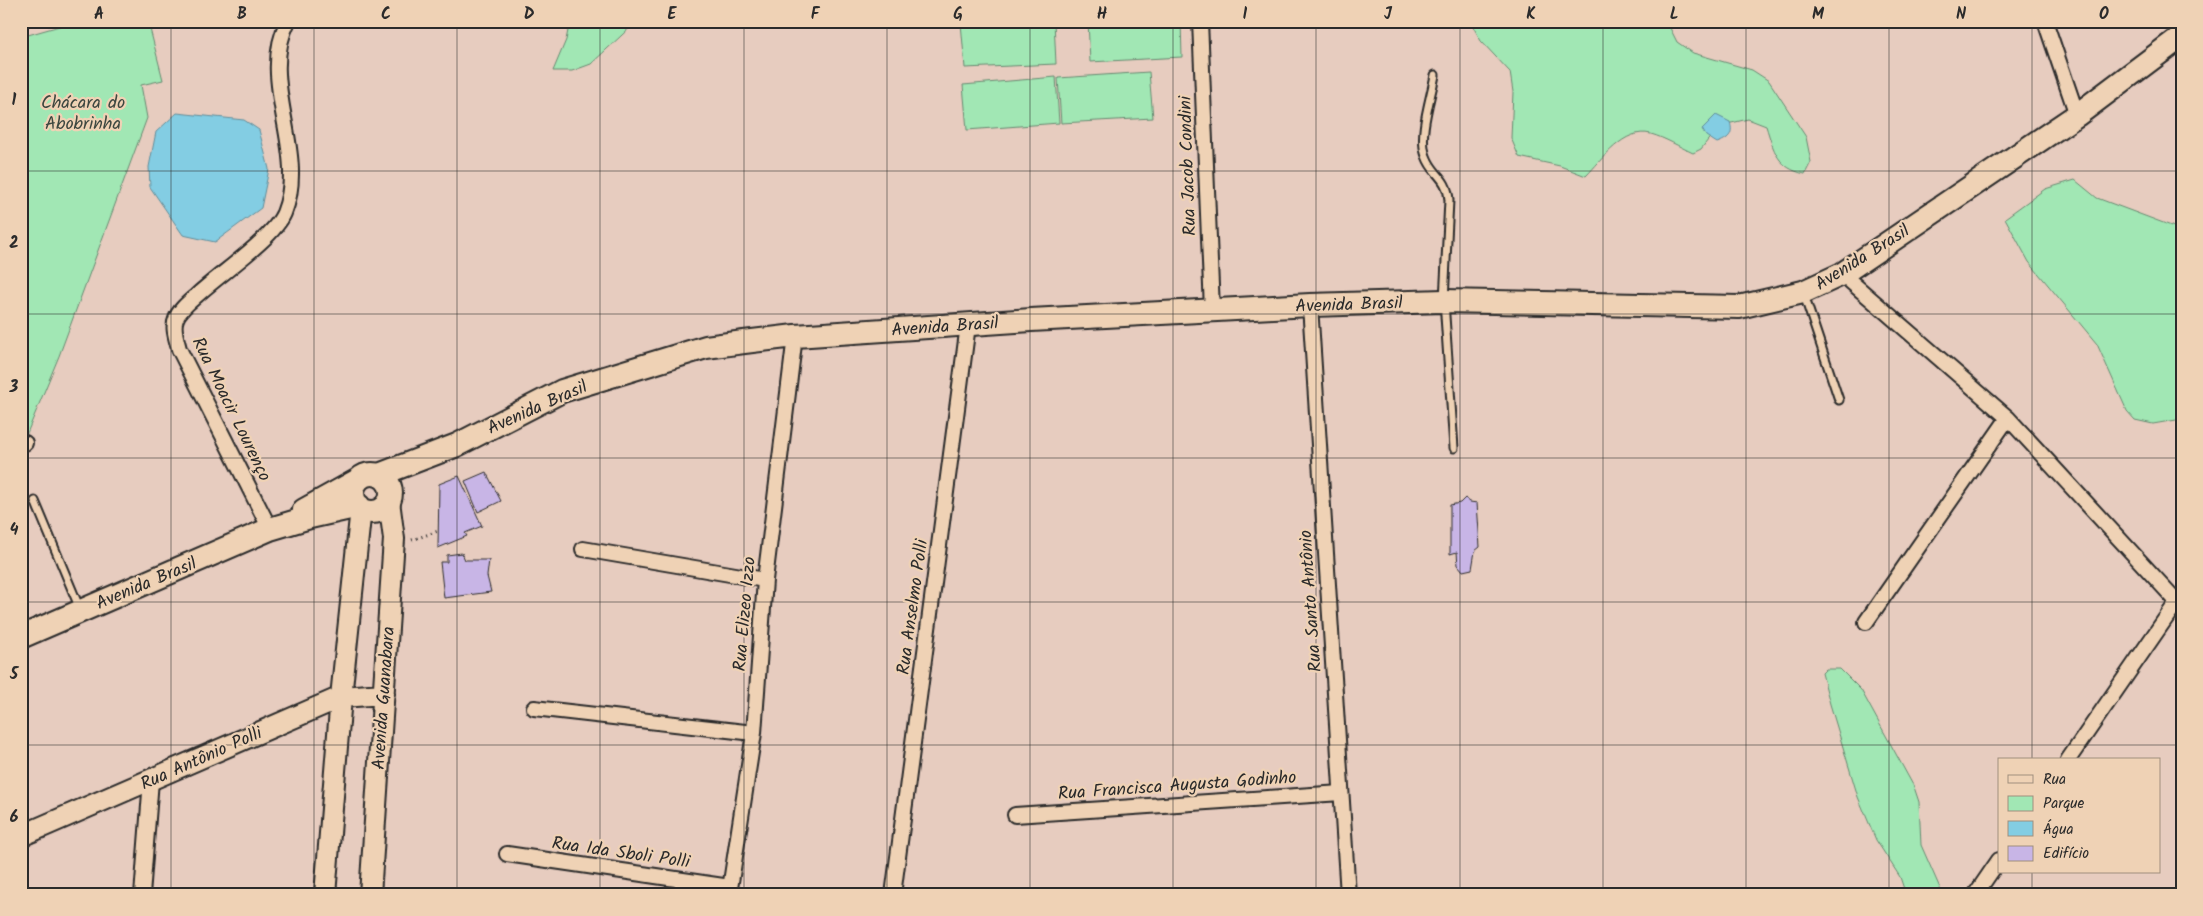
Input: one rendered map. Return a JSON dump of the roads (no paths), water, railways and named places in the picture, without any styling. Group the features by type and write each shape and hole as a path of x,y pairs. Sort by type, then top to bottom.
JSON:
{"main road":[{"name":"Avenida Brasil","path":"21,637 270,529 368,478 457,445 562,391 706,347 795,336 968,324 1310,305 1444,301 1739,307 1803,292 1842,274 2077,115 2182,36"},
{"name":"Avenida Brasil","path":"270,529 310,517 360,507 367,511 379,511 390,497 457,445"},
{"path":"325,895 341,696 360,507 353,492 368,478 386,480 390,485 390,497"},
{"name":"Avenida Guanabara","path":"370,895 394,539 390,497"},
{"name":"Rua Antônio Polli","path":"21,836 341,696 384,694"}],"street":[{"name":"Rua Moacir Lourenço","path":"270,529 179,349 175,334 176,319 186,305 213,279 274,230 284,214 290,194 291,174 289,148 278,81 278,57 281,34 288,21"},
{"name":"Rua Jacob Condini","path":"1200,21 1212,310"},
{"path":"2045,21 2077,115"},
{"path":"1842,274 2008,418 2179,605 2069,758"},
{"name":"Rua Santo Antônio","path":"1310,305 1348,895"},
{"name":"Rua Anselmo Polli","path":"893,895 968,324"},
{"name":"Rua Elizeo Izzo","path":"729,891 754,733 765,580 795,336"},
{"path":"1866,622 2008,418"},
{"path":"583,549 765,580"},
{"path":"534,708 754,733"},
{"path":"142,895 151,780"},
{"name":"Rua Francisca Augusta Godinho","path":"1015,815 1341,793"},
{"name":"Rua Ida Sboli Polli","path":"507,854 729,891"},
{"path":"1975,895 1998,861"}],"lane":[{"path":"1435,75 1422,138 1426,156 1435,172 1444,180 1448,188 1444,301 1454,448"},
{"path":"1803,292 1839,400"},
{"path":"35,501 80,611"}],"water":[{"path":"177,113 244,120 259,130 269,169 261,208 215,242 183,235 150,187 149,167 156,132"},
{"path":"1716,115 1730,122 1731,126 1729,136 1717,143 1706,136 1702,129"}],"park label":[{"name":"Chácara do Abobrinha","path":"83,112"}]}
